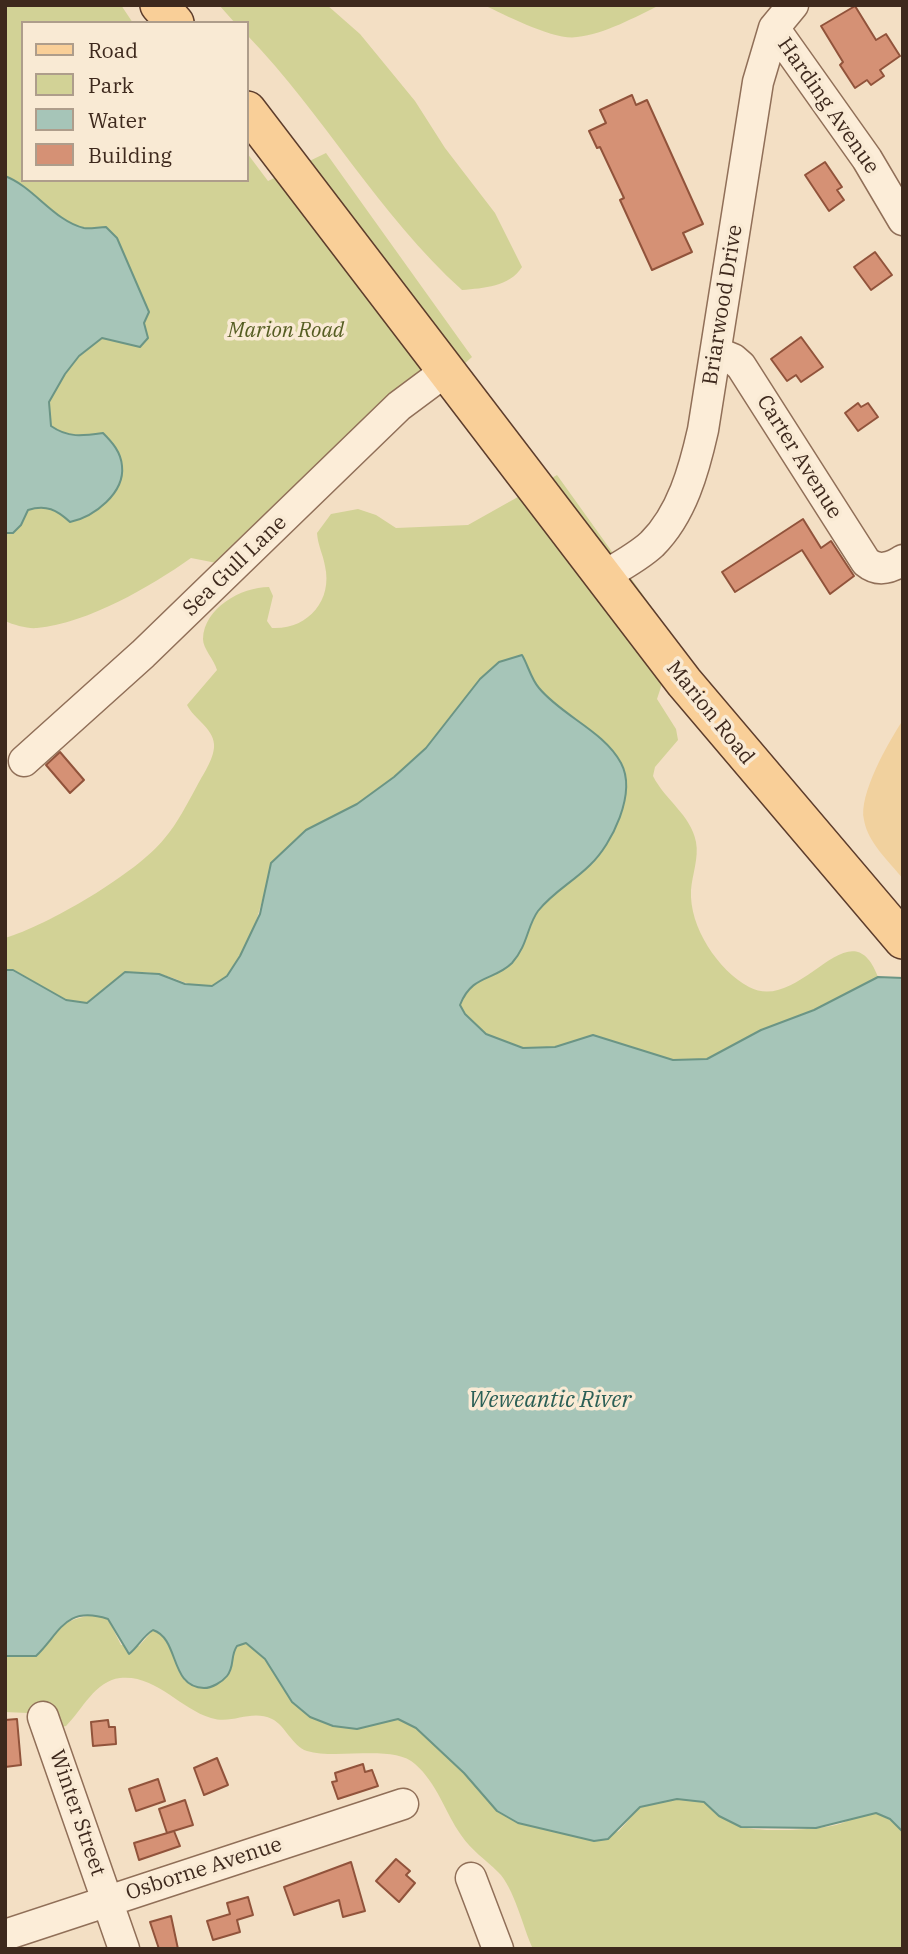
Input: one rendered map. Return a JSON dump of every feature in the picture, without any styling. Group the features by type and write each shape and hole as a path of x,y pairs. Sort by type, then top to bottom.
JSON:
{"main road":[{"path":"159,5 173,21"},
{"name":"Marion Road","path":"248,111 602,577 745,757 903,940"}],"street":[{"name":"Briarwood Drive","path":"602,577 652,544 678,504 697,454 716,352 758,82 774,28 793,5"},
{"name":"Harding Avenue","path":"774,28 867,159 903,220"},
{"name":"Carter Avenue","path":"716,352 733,359 741,366 866,562 890,564"},
{"name":"Sea Gull Lane","path":"24,761 143,654 399,406 446,371"},
{"name":"Winter Street","path":"43,1717 124,1949"},
{"name":"Osborne Avenue","path":"5,1935 403,1804"},
{"path":"471,1878 498,1949"}],"green space":[{"name":"Marion Road","path":"5,5 121,5 132,21 21,21 21,182 248,182 248,154 268,181 326,153 472,357 237,567 191,558 138,592 77,619 37,628 5,621 5,533 13,533 5,519 103,433 76,435 63,433 51,426 49,403 52,393 78,358 102,338 120,340 147,337 144,323 149,312 117,238 106,227 86,228 73,224 5,176"},
{"path":"219,5 327,5 360,34 415,101 445,148 495,213 522,267 517,274 503,283 462,290 404,230 301,98 248,36 248,21 233,21"},
{"path":"484,5 660,5 609,29 568,37 530,26"},
{"path":"557,475 676,641 657,699 676,729 678,740 655,767 653,776 693,832 697,854 691,890 692,904 700,932 716,959 749,987 768,992 787,987 839,955 853,951 867,957 878,977 814,1010 761,1030 707,1059 673,1060 593,1035 554,1047 523,1048 486,1034 465,1014 460,1005 465,995 478,983 512,962 541,906 586,870 610,836 269,873 257,919 242,955 223,981 211,986 197,986 154,973 125,972 88,1004 66,1000 14,970 5,970 5,938 44,922 113,882 151,853 169,833 182,812 209,765 214,749 213,738 207,728 187,705 217,670 203,639 205,628 217,609 236,595 269,587 273,596 267,621 272,628 296,624 315,611 325,591 326,579 317,533 331,514 358,509 376,515 396,528 468,525"},
{"path":"93,1615 108,1619 121,1645 139,1646 153,1630 159,1633 168,1645 185,1681 232,1666 234,1651 246,1643 265,1659 292,1702 379,1724 398,1719 416,1728 464,1773 497,1811 518,1823 594,1841 619,1831 640,1807 677,1799 704,1802 734,1824 759,1829 827,1827 867,1813 881,1814 903,1832 903,1949 533,1949 504,1879 465,1841 429,1780 406,1758 380,1753 334,1754 307,1751 297,1745 272,1719 264,1716 227,1720 211,1718 156,1686 133,1678 111,1680 96,1690 66,1726 57,1728 28,1713 5,1712 5,1656 36,1656 58,1629 71,1621"}],"sand":[{"path":"903,720 903,879 870,836 863,809 876,768"}],"water":[{"path":"5,176 73,224 86,228 106,227 117,238 149,312 144,323 148,338 140,347 102,338 79,356 49,402 51,426 63,433 75,435 103,433 116,448 122,466 119,485 106,502 89,515 70,522 51,509 28,510 21,525 13,533 5,533"},
{"name":"Weweantic River","path":"522,655 534,680 548,698 614,752 625,775 626,789 620,817 598,856 538,911 512,963 477,983 465,995 460,1005 465,1014 486,1034 523,1048 555,1047 593,1035 673,1060 707,1059 761,1030 814,1010 878,977 903,978 903,1832 890,1819 876,1813 816,1828 741,1827 719,1816 704,1802 677,1799 640,1807 608,1839 594,1841 518,1823 497,1811 464,1773 416,1728 398,1719 357,1729 333,1726 310,1717 292,1702 265,1659 246,1643 237,1646 227,1676 217,1684 204,1688 193,1686 185,1680 162,1635 153,1630 129,1654 108,1619 94,1616 73,1618 58,1630 36,1656 5,1656 5,970 13,970 66,1000 87,1003 125,972 159,974 185,984 212,986 227,976 240,956 260,914 271,863 306,830 357,804 394,777 426,748 480,679 499,662"}],"building":[{"path":"855,6 876,40 886,34 900,56 880,70 884,76 871,85 867,80 855,88 821,26"},
{"path":"632,95 636,105 647,100 703,224 683,233 692,252 652,270 620,200 624,198 600,147 597,148 589,131 606,123 600,110"},
{"path":"825,162 842,187 837,190 844,200 829,211 805,175"},
{"path":"875,252 892,275 871,290 854,267"},
{"path":"801,337 823,367 801,382 796,375 787,381 771,359"},
{"path":"858,403 861,407 868,403 878,417 858,431 845,413"},
{"path":"803,519 821,548 831,541 854,576 830,594 802,550 735,592 722,572"},
{"path":"60,752 84,780 70,793 46,765"},
{"path":"17,1719 21,1765 5,1767 5,1720"},
{"path":"108,1720 109,1727 115,1727 116,1744 93,1746 91,1722"},
{"path":"217,1758 228,1785 204,1795 194,1768"},
{"path":"363,1764 365,1772 372,1770 378,1786 338,1799 332,1782 337,1781 335,1773"},
{"path":"158,1779 165,1801 136,1811 129,1789"},
{"path":"185,1800 193,1825 167,1833 159,1809"},
{"path":"174,1831 180,1846 139,1860 134,1843"},
{"path":"396,1859 410,1871 406,1875 415,1883 399,1902 376,1881"},
{"path":"351,1862 365,1911 343,1917 339,1900 294,1915 284,1887"},
{"path":"248,1897 253,1915 237,1920 240,1932 213,1940 207,1921 230,1914 227,1903"},
{"path":"171,1916 178,1949 159,1949 150,1922"}]}
